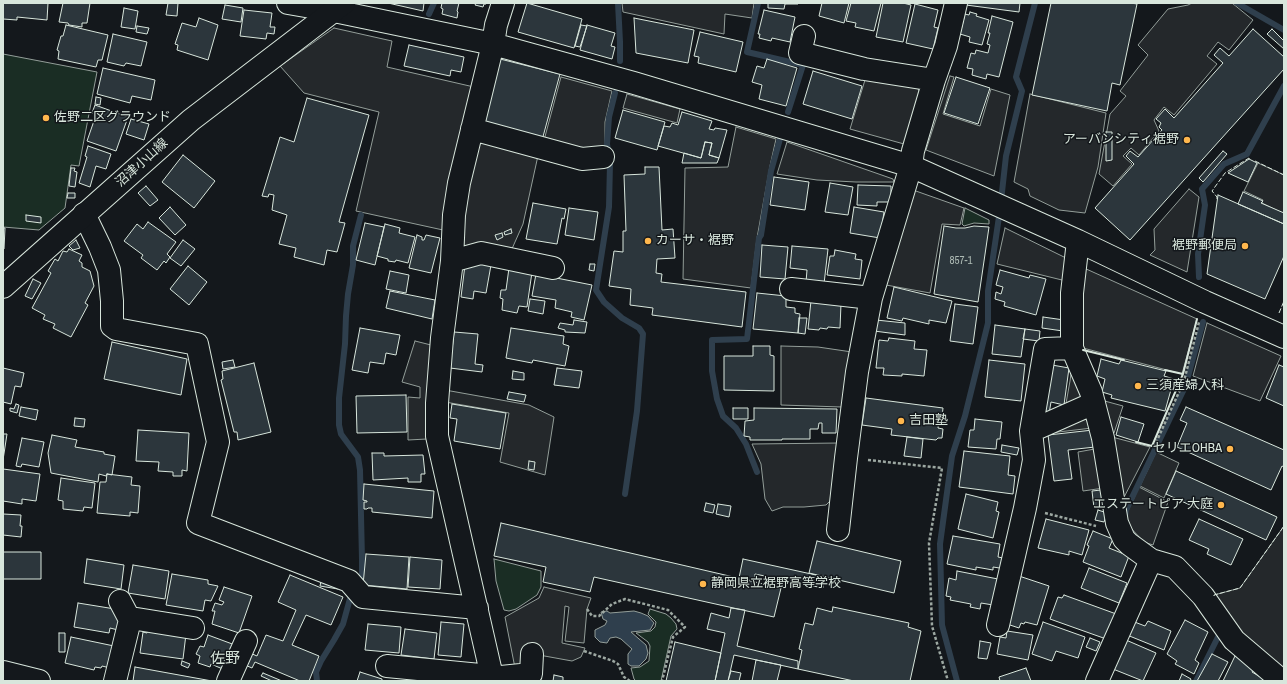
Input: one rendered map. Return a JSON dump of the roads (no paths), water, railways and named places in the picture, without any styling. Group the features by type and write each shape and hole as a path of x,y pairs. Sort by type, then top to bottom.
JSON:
{"street":[{"path":"288,3 339,7 493,44 911,166 1078,241 1205,302 1284,337"},
{"path":"492,678 437,436 437,403 442,338 452,261 454,214 459,184 493,44 496,25 504,3"},
{"path":"838,530 857,372 871,298 911,166 913,151 934,80 946,46 956,3"},
{"name":"沼津小山線","path":"3,286 191,120 339,7"},
{"path":"804,36 800,53 864,69 934,80"},
{"path":"472,129 582,159 602,157"},
{"path":"84,214 109,270 112,301 112,326 116,329 197,344 218,442 198,523 349,581 364,597 477,608"},
{"path":"1078,241 1072,293 1072,348 1091,392 1094,403 1103,438 1117,523 1121,532 1129,544 1151,560 1175,567 1204,596 1234,640 1282,681"},
{"path":"452,261 481,253 553,268"},
{"path":"791,289 871,298"},
{"path":"998,625 1025,508 1034,460 1031,431 1045,349 1072,348"},
{"path":"1031,431 1094,403"},
{"path":"1097,681 1151,560"},
{"path":"115,681 125,611 137,619 193,628"},
{"path":"228,681 246,641"},
{"path":"387,666 492,678 531,674 532,654"},
{"path":"3,672 39,681"}],"water":[{"path":"607,611 610,613 634,611 648,616 654,623 650,630 631,632 646,645 648,653 646,659 639,666 631,666 628,664 628,654 632,649 621,639 616,637 610,638 607,643 600,642 595,637 595,630 605,625 607,621 603,619 601,612"}],"waterway":[{"path":"429,14 434,3"},
{"path":"618,3 620,61"},
{"path":"758,3 747,52 803,65 788,112"},
{"path":"1001,201 1006,156 1022,91 1016,77 1035,3"},
{"path":"1237,3 1284,30"},
{"path":"1199,277 1198,254 1205,205 1202,189 1224,164 1247,154 1284,86"},
{"path":"615,93 609,117 607,144 610,163 609,207 596,290 604,302 622,318 639,328 643,334 637,411 625,494"},
{"path":"757,472 746,444 736,428 723,416 717,399 712,371 712,340 747,339 759,238 761,235 771,171 780,139"},
{"path":"957,681 942,625 940,544 952,456 965,416 988,323 988,291 1000,210"},
{"path":"359,584 362,574 360,470 358,457 341,434 339,425 339,398 345,344 348,294 353,265 353,246 361,215"},
{"path":"1125,517 1126,510 1185,387 1203,322"},
{"path":"317,681 316,672 343,624 351,595 354,592"},
{"path":"1196,681 1220,633"}],"place":[{"name":"佐野二区グラウンド","path":"46,118"},
{"name":"アーバンシティ裾野","path":"1187,140"},
{"name":"カーサ・裾野","path":"648,241"},
{"name":"裾野郵便局","path":"1245,246"},
{"name":"三須産婦人科","path":"1138,386"},
{"name":"吉田塾","path":"901,421"},
{"name":"セリエOHBA","path":"1230,449"},
{"name":"エステートピア 大庭","path":"1221,505"},
{"name":"静岡県立裾野高等学校","path":"703,584"}],"district":[{"name":"佐野","path":"225,659"}]}
